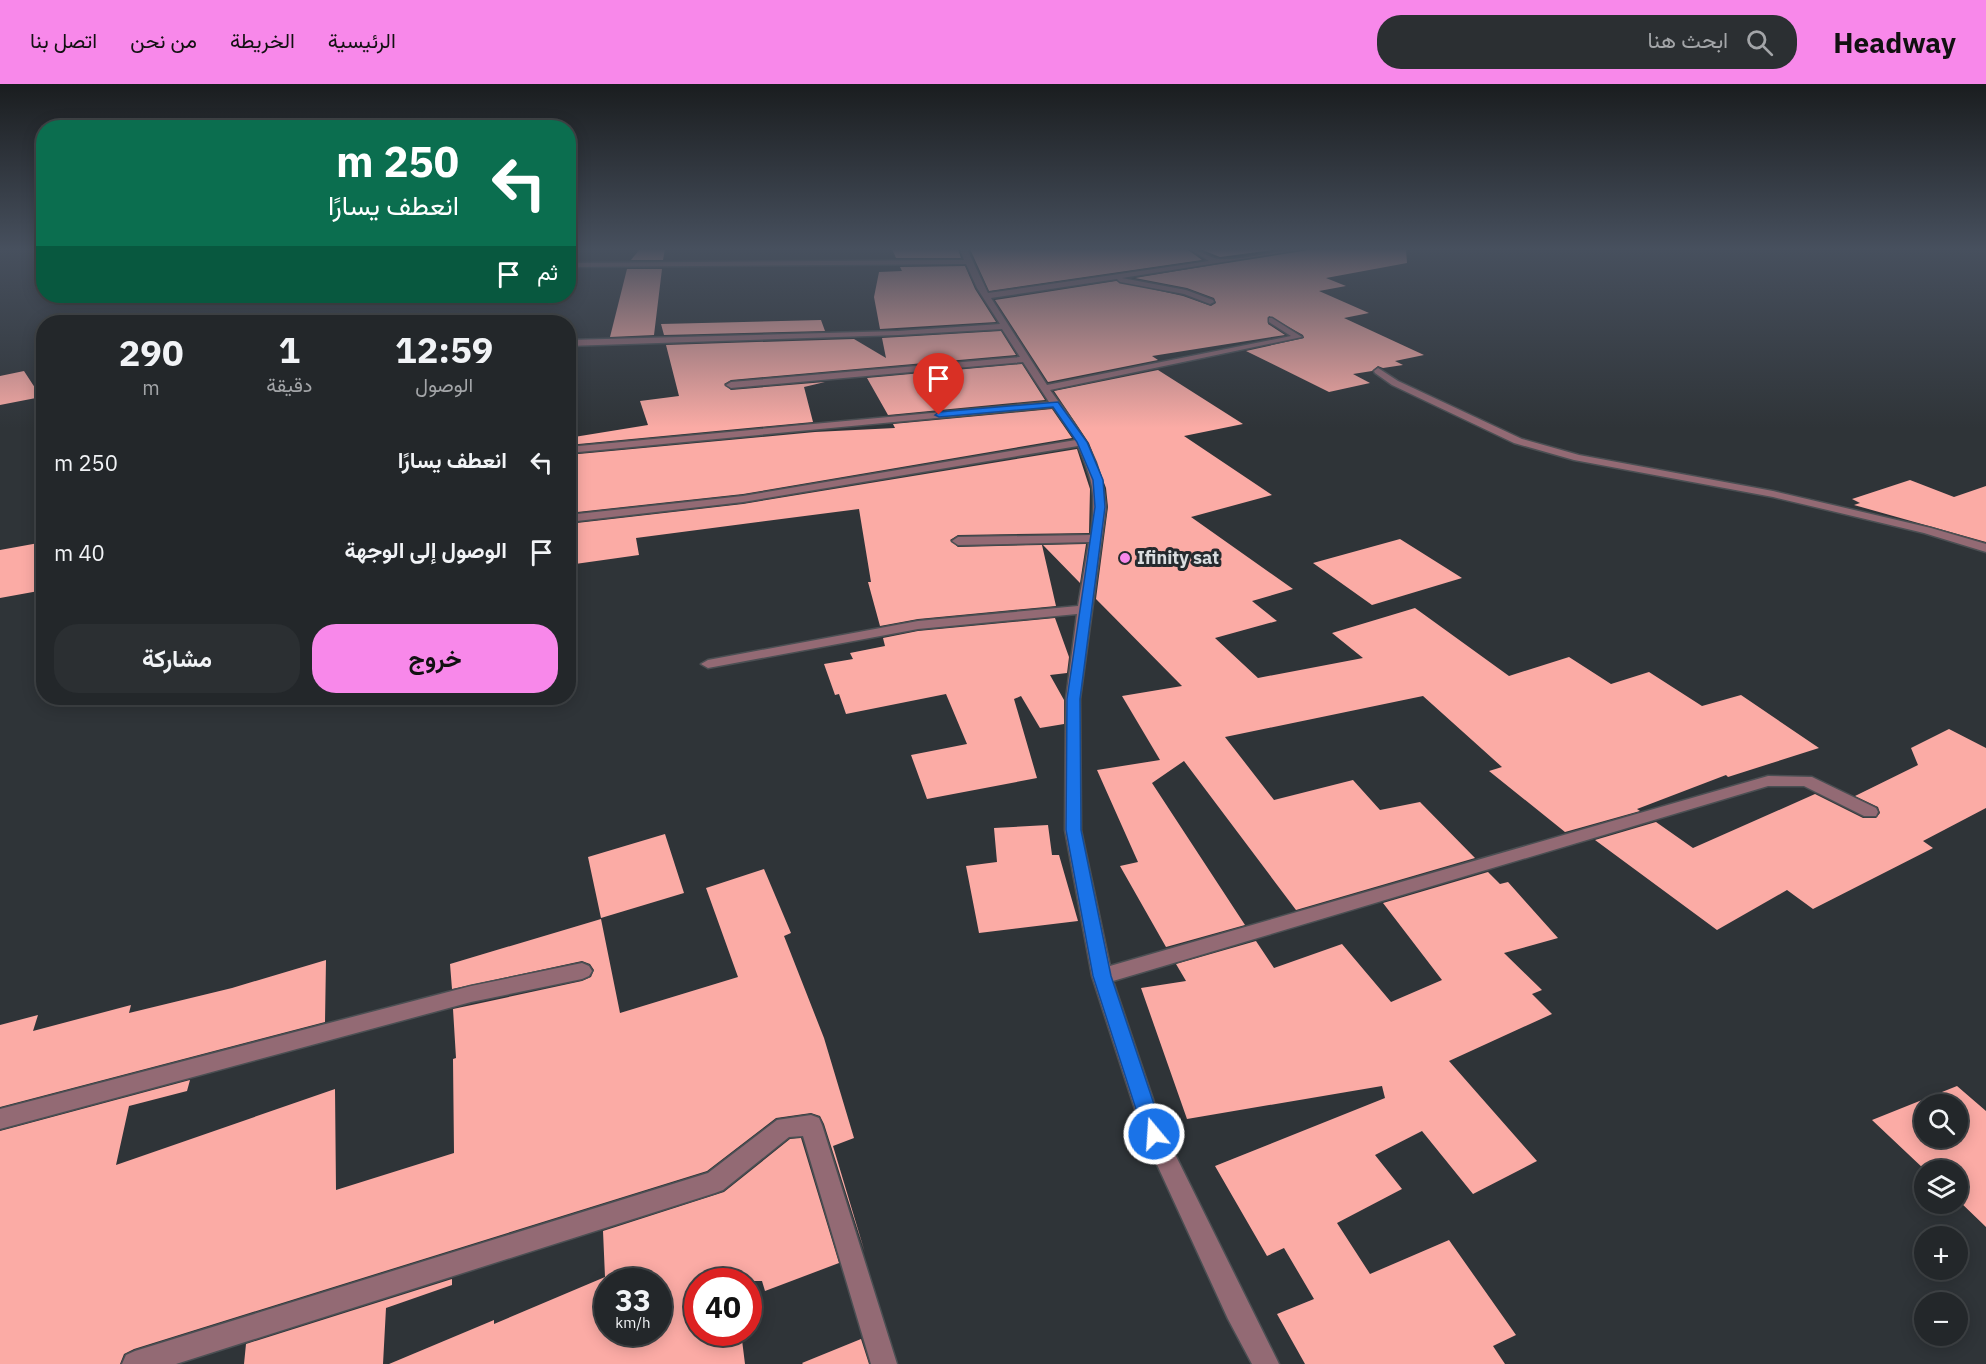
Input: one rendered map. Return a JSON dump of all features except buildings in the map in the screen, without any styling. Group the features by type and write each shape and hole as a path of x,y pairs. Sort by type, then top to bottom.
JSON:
{"street":[{"path":"995,309 1044,388 1082,442 1098,480 1100,507 1073,699 1073,830 1102,976 1154,1134 1237,1310 1266,1364"},
{"path":"1044,388 1298,337 1272,320"},
{"path":"576,343 898,333 1005,326"},
{"path":"731,386 1026,359"},
{"path":"1378,371 1395,383 1518,441 1578,458 1773,494 1927,530 1986,548"},
{"path":"576,449 1055,404"},
{"path":"576,518 743,499 1082,442"},
{"path":"958,541 1096,538"},
{"path":"708,664 918,624 1085,609"},
{"path":"1102,976 1768,781 1806,781 1870,812"},
{"path":"0,1119 471,994 582,971"},
{"path":"135,1364 715,1182 785,1127 811,1125 884,1364"}],"place":[{"name":"Ifinity sat","path":"1125,558"}],"route":[{"path":"939,415 1055,404 1082,442 1098,480 1100,507 1095,551 1082,622 1073,699 1073,830 1102,976 1154,1134"}]}
